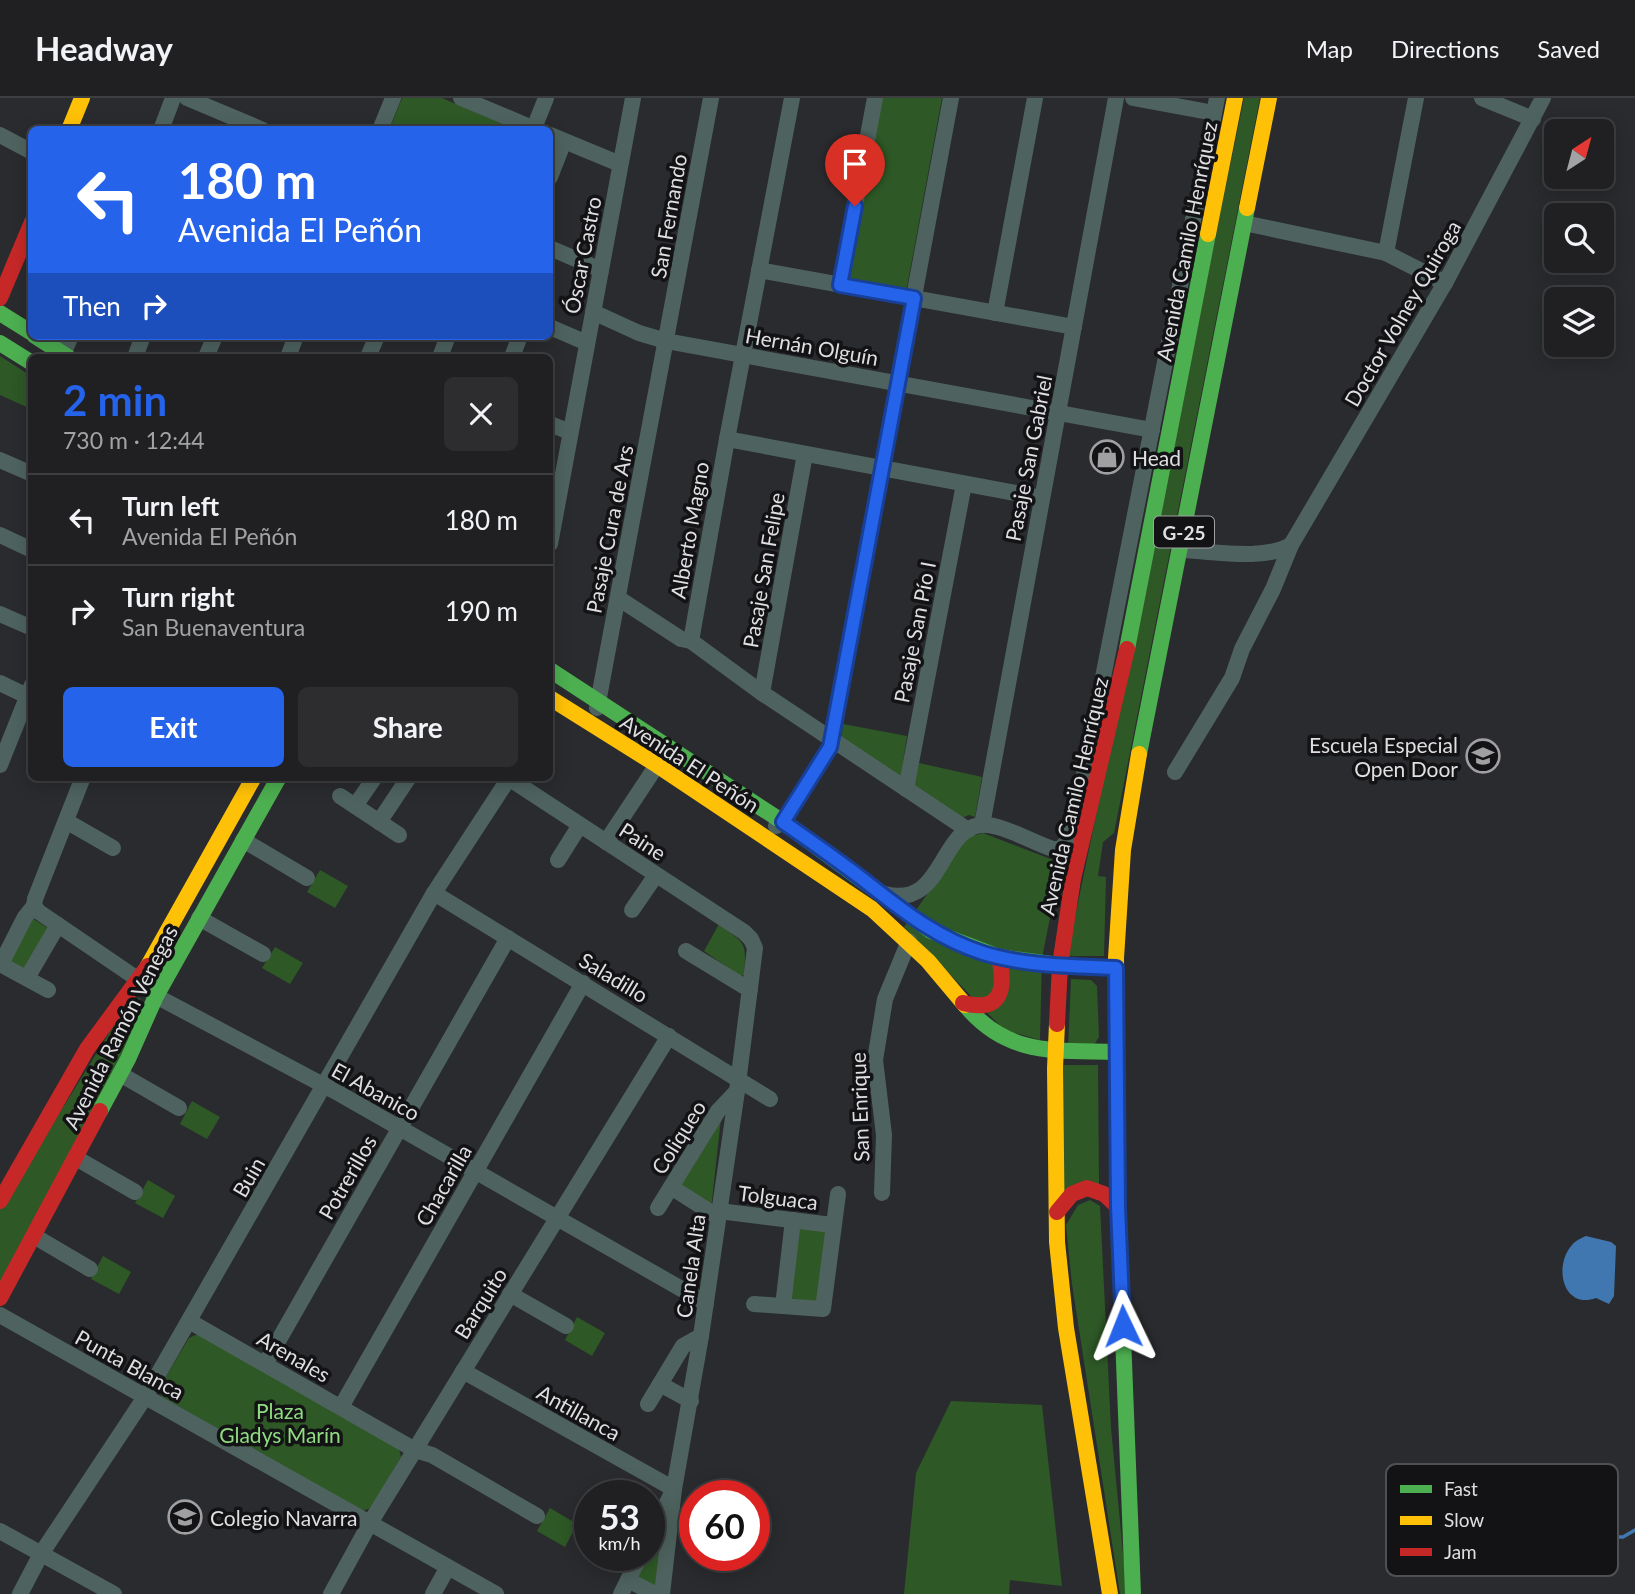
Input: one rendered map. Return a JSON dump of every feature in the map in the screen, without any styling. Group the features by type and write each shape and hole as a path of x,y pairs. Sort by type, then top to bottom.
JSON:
{"main road":[{"path":"71,126 82,98"},
{"name":"Avenida Camilo Henríquez","path":"1111,1594 1066,1328 1056,1212 1055,1052 1060,965 1073,879 1126,656 1235,98"},
{"name":"G-25","path":"1133,1594 1118,1207 1118,902 1127,818 1269,98"},
{"path":"0,298 28,232"},
{"path":"0,313 28,332"},
{"path":"41,340 63,354"},
{"path":"0,343 28,360"},
{"name":"Avenida El Peñón","path":"553,672 783,822 931,931 999,957 1060,965 1116,968"},
{"name":"Avenida El Peñón","path":"553,700 657,765 852,895 909,941 982,1023 1001,1037 1034,1049 1055,1052 1116,1052"},
{"name":"Avenida Ramón Venegas","path":"0,1201 74,1070 139,980 252,781"},
{"name":"Avenida Ramón Venegas","path":"0,1298 120,1074 156,996 277,781"},
{"path":"963,1003 975,1007 985,1006 998,997 1003,985 999,957"},
{"path":"1056,1212 1072,1194 1087,1188 1104,1194 1118,1207"}],"street":[{"path":"162,126 173,98"},
{"path":"187,98 254,126"},
{"path":"381,126 391,98"},
{"path":"546,98 546,126"},
{"name":"Óscar Castro","path":"553,527 632,98"},
{"name":"San Fernando","path":"666,341 711,98"},
{"name":"Alberto Magno","path":"691,641 792,98"},
{"path":"840,285 875,98"},
{"path":"751,828 770,828 783,822 828,752 832,740 951,98"},
{"path":"995,313 1035,98"},
{"name":"Pasaje San Gabriel","path":"975,827 1042,498 1116,98"},
{"path":"1133,98 1216,106"},
{"path":"1386,253 1416,98"},
{"path":"1482,98 1533,119"},
{"name":"Doctor Volney Quiroga","path":"1175,772 1232,678 1242,649 1273,589 1291,545 1445,283 1544,98"},
{"path":"469,100 530,126"},
{"name":"Avenida Camilo Henríquez","path":"975,827 1003,830 1053,849 1060,849 1067,839 1083,779 1216,106"},
{"path":"0,135 28,150"},
{"path":"553,136 620,164"},
{"path":"1244,223 1386,253 1445,283"},
{"path":"553,249 601,270"},
{"path":"759,270 1074,327"},
{"name":"Hernán Olguín","path":"593,312 639,333 666,341 1152,430"},
{"path":"553,328 587,343"},
{"name":"Pasaje Cura de Ars","path":"593,725 666,341"},
{"path":"553,429 570,432"},
{"path":"727,439 1042,498"},
{"name":"Pasaje San Felipe","path":"762,693 805,454"},
{"path":"0,460 28,472"},
{"name":"Pasaje San Pío I","path":"906,789 964,484"},
{"path":"0,536 28,548"},
{"path":"1181,550 1254,554 1267,553 1291,545"},
{"path":"618,597 681,639 691,641 762,693 906,789 975,827 918,892 901,897 880,893"},
{"path":"0,614 28,626"},
{"path":"0,683 28,691"},
{"path":"1,762 28,694"},
{"path":"606,842 657,765"},
{"path":"48,990 0,964 24,917 34,906 81,781"},
{"path":"355,806 372,781"},
{"path":"379,822 406,781"},
{"name":"Buin","path":"20,1594 41,1554 145,1397 434,893 506,781"},
{"name":"Paine","path":"513,781 744,932 754,943"},
{"path":"340,796 399,835"},
{"path":"66,821 113,848"},
{"path":"558,860 580,825"},
{"path":"243,840 307,878"},
{"path":"632,910 656,874"},
{"name":"Saladillo","path":"434,893 669,1036 738,1084 770,1099"},
{"name":"El Abanico","path":"34,906 139,980 156,996 400,1128 706,1303"},
{"path":"199,918 263,954"},
{"path":"27,978 58,925"},
{"name":"Potrerillos","path":"265,1364 508,938"},
{"name":"San Enrique","path":"882,1193 884,1135 875,1060 885,999 909,941"},
{"name":"Canela Alta","path":"662,1594 674,1489 691,1401 738,1084 755,953 754,943"},
{"path":"686,951 750,990"},
{"name":"Chacarilla","path":"341,1407 583,983"},
{"name":"Barquito","path":"331,1594 370,1523 669,1036"},
{"path":"120,1074 180,1108"},
{"name":"Coliqueo","path":"658,1208 718,1111 738,1084"},
{"path":"76,1158 135,1192"},
{"path":"671,1187 719,1214"},
{"path":"754,1304 823,1309 838,1194"},
{"name":"Tolguaca","path":"719,1214 832,1225"},
{"path":"783,1306 793,1220"},
{"path":"34,1236 90,1269"},
{"path":"510,1294 566,1326"},
{"name":"Punta Blanca","path":"0,1315 496,1594"},
{"name":"Arenales","path":"189,1321 537,1516"},
{"path":"648,1404 683,1346 701,1336"},
{"name":"Antillanca","path":"463,1371 674,1489"},
{"path":"660,1384 691,1401"},
{"path":"665,1507 674,1489"},
{"path":"0,1531 114,1594"},
{"path":"433,1594 449,1567"},
{"path":"632,1571 624,1587 655,1594"}],"green space":[{"path":"402,98 442,98 507,126 391,126"},
{"path":"878,98 942,98 907,287 903,290 852,281 848,275"},
{"path":"1244,98 1260,98 1114,833 1103,842 1098,876 1106,877 1104,956 1067,956"},
{"path":"0,356 28,374 28,408 0,395"},
{"path":"843,724 907,736 900,781 841,742"},
{"path":"919,763 982,777 975,817 969,815 962,818 913,791"},
{"path":"983,833 1061,863 1042,958 1040,1040 1004,1030 904,927 964,842 971,836"},
{"path":"320,870 348,886 335,908 307,892"},
{"path":"32,918 51,930 26,972 9,961"},
{"path":"719,924 742,944 745,956 744,975 740,976 704,951"},
{"path":"275,947 303,963 290,984 262,968"},
{"path":"1071,979 1091,980 1097,986 1099,1037 1094,1045 1068,1050"},
{"path":"140,998 142,1009 114,1081 0,1283 0,1209 129,1001"},
{"path":"1059,1065 1098,1065 1099,1184 1059,1199"},
{"path":"192,1101 220,1117 207,1139 180,1124"},
{"path":"721,1118 711,1210 678,1186"},
{"path":"148,1180 175,1196 163,1218 135,1203"},
{"path":"1090,1200 1100,1206 1111,1428 1127,1594 1120,1594 1072,1284 1066,1225 1078,1205"},
{"path":"797,1226 826,1228 818,1302 788,1298"},
{"path":"103,1256 131,1272 119,1294 91,1279"},
{"path":"577,1317 605,1333 592,1356 565,1340"},
{"name":"Plaza Gladys Marín","path":"198,1334 399,1449 401,1457 371,1508 362,1511 162,1397 158,1390 189,1338"},
{"path":"951,1401 1042,1405 1062,1586 1010,1580 1009,1594 904,1594 916,1473"},
{"path":"550,1508 574,1522 574,1530 565,1547 537,1531"},
{"path":"637,1571 657,1571 655,1589 633,1579"}],"water":[{"path":"1586,1236 1611,1242 1616,1246 1614,1296 1609,1304 1596,1298 1576,1298 1565,1284 1563,1264 1566,1254 1575,1242"}],"waterway":[{"path":"1618,1537 1635,1530"}],"traffic: fast":[{"path":"1139,754 1247,208"},
{"path":"1127,649 1208,234"},
{"path":"0,313 28,330"},
{"path":"41,340 63,354"},
{"path":"0,343 28,360"},
{"path":"553,672 783,822 931,931 999,957 1060,965 1116,968"},
{"path":"100,1111 128,1059 156,996 277,781"},
{"path":"965,1005 981,1022 1016,1042 1053,1050 1116,1052"},
{"path":"1117,1116 1133,1594"}],"traffic: slow":[{"path":"71,126 82,98"},
{"path":"1208,234 1235,98"},
{"path":"1247,208 1269,98"},
{"path":"553,700 657,765 872,909 928,961 965,1005"},
{"path":"1117,1116 1116,958 1123,850 1139,754"},
{"path":"148,966 252,781"},
{"path":"1057,1024 1057,1242 1066,1328 1110,1594"}],"traffic: jam":[{"path":"0,298 28,232"},
{"path":"1057,1024 1060,965 1073,879 1127,649"},
{"path":"963,1003 986,1005 998,996 1002,979 999,957"},
{"path":"0,1201 87,1049 148,966"},
{"path":"0,1298 100,1111"},
{"path":"1057,1212 1072,1194 1087,1188 1104,1194 1118,1207"}],"place":[{"name":"Head","path":"1107,457"},
{"name":"Escuela Especial Open Door","path":"1483,756"},
{"name":"Colegio Navarra","path":"185,1517"}],"route":[{"path":"855,206 840,285 914,298 830,747 783,822 918,923 949,939 983,953 1013,960 1116,968 1118,1207 1123,1326"}]}
